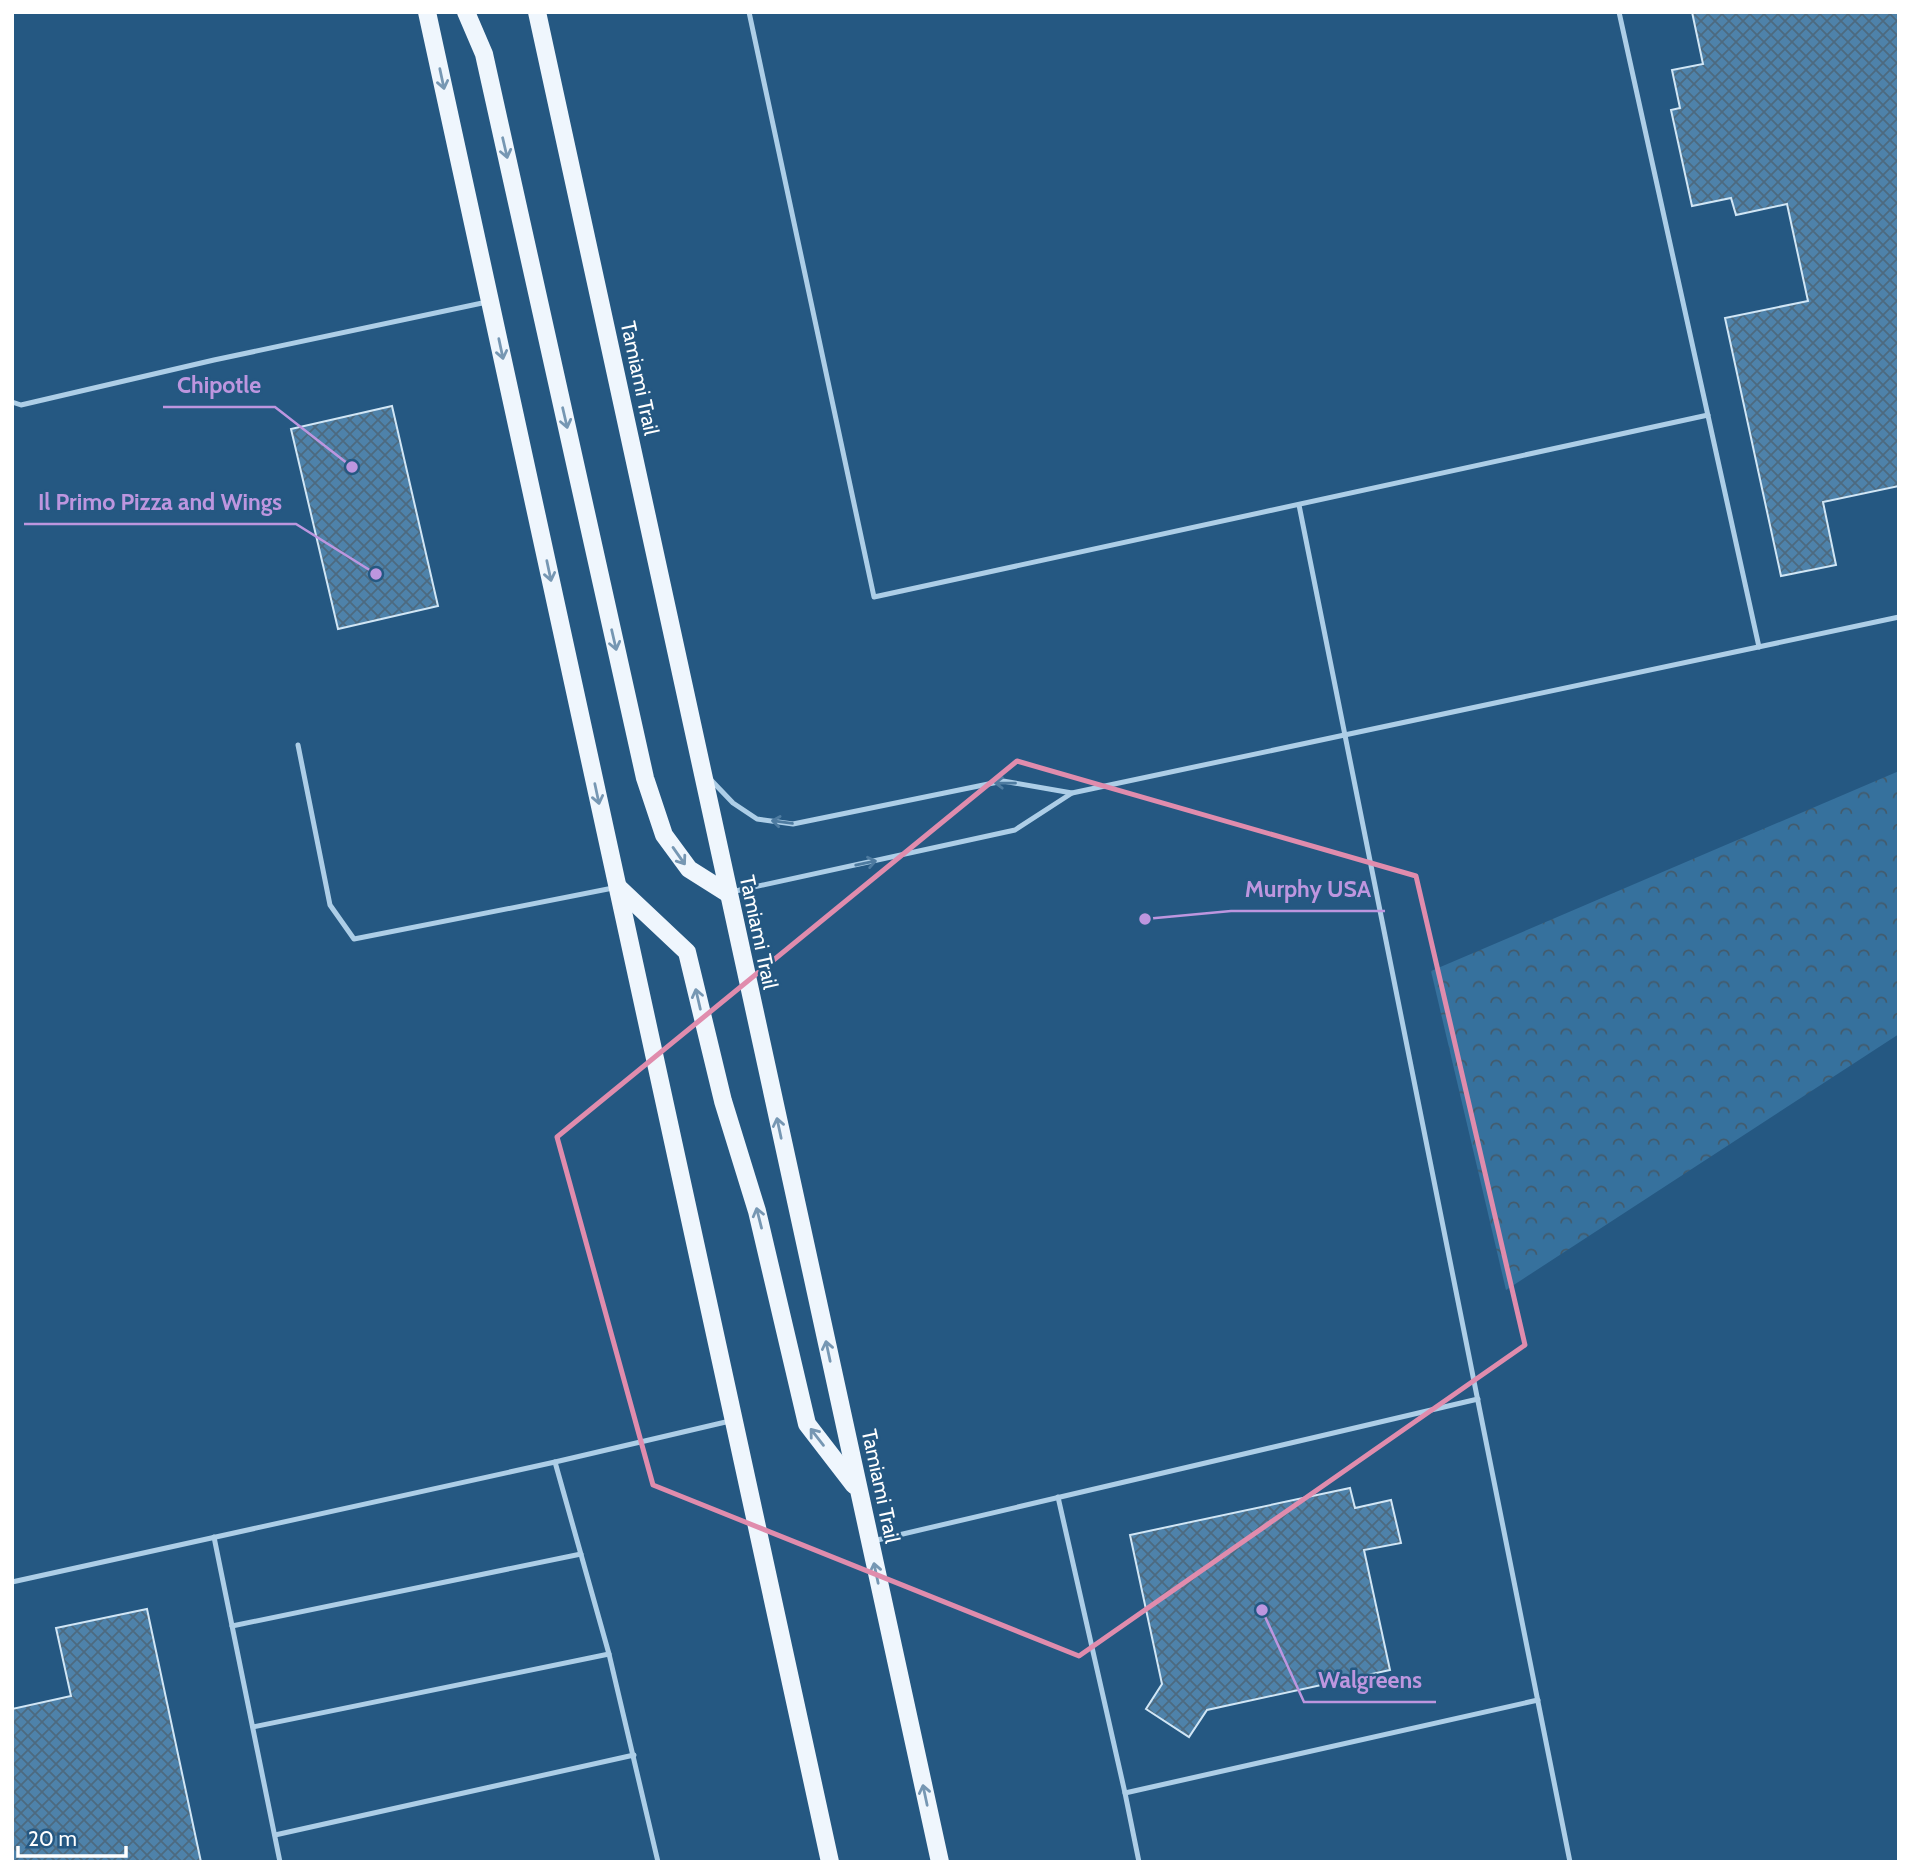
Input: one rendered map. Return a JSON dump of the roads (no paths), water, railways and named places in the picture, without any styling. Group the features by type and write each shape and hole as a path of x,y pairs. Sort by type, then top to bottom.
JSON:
{"main road":[{"path":"427,12 830,1862"},
{"path":"466,12 484,54 645,778 664,835 689,869 727,893"},
{"name":"Tamiami Trail","path":"537,12 940,1862"},
{"path":"618,887 687,952 723,1101 757,1212 807,1424 859,1491"}],"lane":[{"path":"749,12 874,597 1708,415"},
{"path":"1619,12 1759,647"},
{"path":"12,402 21,405 214,360 490,301"},
{"path":"1299,505 1570,1862"},
{"path":"727,893 1015,830 1072,793 1899,617"},
{"path":"298,745 330,905 354,940 618,887"},
{"path":"701,770 733,803 757,819 793,824 1003,780 1072,793"},
{"path":"870,1542 1478,1399"},
{"path":"12,1582 734,1420"},
{"path":"555,1462 609,1654 634,1755 658,1861 648,1862"},
{"path":"1058,1497 1139,1862"},
{"path":"214,1537 280,1862"},
{"path":"232,1626 581,1554"},
{"path":"253,1727 609,1654"},
{"path":"1125,1793 1538,1700"},
{"path":"275,1835 634,1755"}],"place":[{"name":"Chipotle","path":"352,467"},
{"name":"Il Primo Pizza and Wings","path":"376,574"},
{"name":"Murphy USA","path":"1145,919"},
{"name":"Walgreens","path":"1262,1610"}]}
